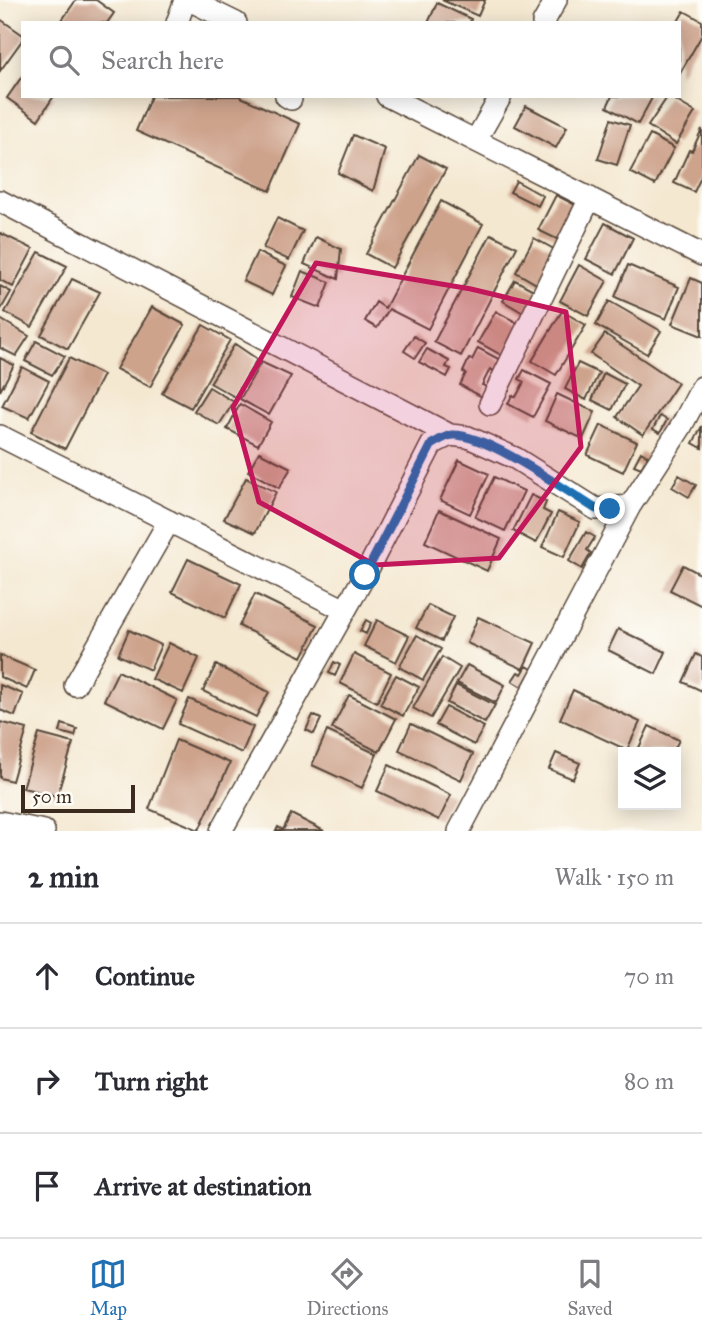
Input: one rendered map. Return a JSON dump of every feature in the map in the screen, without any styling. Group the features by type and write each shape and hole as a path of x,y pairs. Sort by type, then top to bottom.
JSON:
{"street":[{"path":"178,21 187,0 230,13"},
{"path":"544,21 556,0"},
{"path":"391,98 702,255"},
{"path":"477,140 500,98"},
{"path":"490,404 590,198"},
{"path":"0,201 450,435 468,437 515,458 596,509 630,506"},
{"path":"459,831 630,506 681,427 702,387"},
{"path":"221,831 345,610 432,444 450,435"},
{"path":"0,436 345,610"},
{"path":"75,685 169,521"},
{"path":"0,822 44,831"}],"highlighted area":[{"path":"316,263 471,289 566,312 581,447 499,558 375,565 259,502 233,407"}],"building":[{"path":"76,0 96,0 114,13 108,21 61,21"},
{"path":"442,0 485,0 478,16"},
{"path":"437,3 471,19 470,21 429,21"},
{"path":"684,11 702,21 702,35 681,72 681,21 678,21"},
{"path":"0,19 21,34 21,42 0,71"},
{"path":"21,78 21,98 53,98 38,120 7,98"},
{"path":"150,98 243,98 300,124 270,191 136,131"},
{"path":"611,98 652,98 638,124 607,107"},
{"path":"667,98 695,112 676,144 648,126"},
{"path":"526,106 567,127 556,148 515,126"},
{"path":"611,119 630,125 617,165 598,159"},
{"path":"702,129 702,175 694,192 674,183"},
{"path":"353,135 385,149 373,191 338,173"},
{"path":"650,135 674,148 655,185 630,172"},
{"path":"419,155 446,169 392,268 366,254"},
{"path":"516,181 543,196 538,206 510,192"},
{"path":"556,195 583,209 565,243 538,230"},
{"path":"441,201 483,224 428,329 389,309 377,328 365,321 376,302 385,308"},
{"path":"277,218 303,231 289,260 263,248"},
{"path":"605,223 633,238 615,274 586,259"},
{"path":"0,233 33,249 13,287 0,280"},
{"path":"491,234 517,247 461,356 434,342"},
{"path":"316,237 341,249 338,279 304,264"},
{"path":"534,238 559,252 540,286 516,272"},
{"path":"39,252 67,266 32,327 5,312"},
{"path":"257,252 286,266 272,295 243,281"},
{"path":"579,265 607,281 588,316 560,301"},
{"path":"628,265 679,287 666,319 615,297"},
{"path":"302,271 330,282 320,308 292,297"},
{"path":"691,278 702,283 702,336 672,324"},
{"path":"72,279 100,292 68,349 41,335"},
{"path":"515,280 539,293 527,315 503,301"},
{"path":"0,286 11,292 0,311"},
{"path":"609,301 661,331 647,354 596,325"},
{"path":"152,307 185,325 150,387 116,369"},
{"path":"496,311 521,325 503,356 478,342"},
{"path":"562,311 586,325 556,375 532,361"},
{"path":"0,319 29,336 16,356 0,348"},
{"path":"203,325 230,340 191,408 162,393"},
{"path":"605,334 678,383 643,435 617,417 638,386 591,354"},
{"path":"414,336 425,343 415,358 404,351"},
{"path":"36,341 65,356 52,375 25,361"},
{"path":"235,344 257,359 235,397 210,383"},
{"path":"478,348 502,361 496,372 490,369 482,385 487,387 482,397 460,385 469,359 472,360"},
{"path":"427,349 449,361 446,367 451,369 447,377 419,362"},
{"path":"0,358 14,365 0,391"},
{"path":"69,358 103,375 65,449 31,432"},
{"path":"261,362 291,376 269,415 240,399"},
{"path":"578,363 599,373 586,400 565,389"},
{"path":"22,367 49,381 29,418 2,406"},
{"path":"524,370 551,384 533,417 508,404 512,395 516,397 524,382 519,379"},
{"path":"604,373 625,384 612,410 592,400"},
{"path":"209,387 234,402 219,425 194,411"},
{"path":"557,394 595,412 583,439 545,421"},
{"path":"240,404 271,422 258,445 227,429"},
{"path":"660,416 667,420 660,433 653,429"},
{"path":"601,425 637,442 623,472 587,455"},
{"path":"702,426 702,448 693,443"},
{"path":"259,452 291,468 279,488 248,471"},
{"path":"641,452 648,456 641,468 634,465"},
{"path":"459,460 489,474 470,514 440,500"},
{"path":"679,475 696,485 689,497 672,487"},
{"path":"494,477 524,491 505,531 475,517"},
{"path":"246,478 276,492 255,533 224,519"},
{"path":"531,495 546,502 543,510 551,514 536,543 513,531"},
{"path":"439,510 501,539 487,571 425,542"},
{"path":"558,512 580,522 564,557 542,547"},
{"path":"586,532 595,537 587,550 591,553 582,569 569,561"},
{"path":"188,559 241,584 225,618 172,592"},
{"path":"683,565 702,575 702,606 670,590"},
{"path":"255,594 318,625 302,657 239,626"},
{"path":"428,605 453,617 442,641 416,628"},
{"path":"478,617 535,643 523,669 467,643"},
{"path":"366,620 371,623 366,634 360,631"},
{"path":"377,620 409,636 396,662 364,646"},
{"path":"618,629 666,652 656,674 608,650"},
{"path":"129,630 161,645 150,670 118,655"},
{"path":"417,635 441,649 423,680 399,667"},
{"path":"169,643 199,658 183,693 152,679"},
{"path":"354,654 391,673 377,702 340,683"},
{"path":"696,654 702,657 702,691 683,682"},
{"path":"0,655 35,670 27,689 0,677"},
{"path":"442,657 460,668 431,718 413,708"},
{"path":"334,662 340,665 335,676 329,673"},
{"path":"216,665 269,692 256,717 203,691"},
{"path":"467,665 505,685 496,703 457,683"},
{"path":"527,666 532,669 522,687 512,681 518,672 522,674"},
{"path":"118,671 177,700 163,729 104,700"},
{"path":"396,675 419,687 403,716 380,704"},
{"path":"0,685 23,694 15,716 0,710"},
{"path":"456,685 495,705 485,723 447,703"},
{"path":"573,690 640,722 628,747 621,747 560,719"},
{"path":"349,695 396,719 379,752 332,728"},
{"path":"189,699 253,727 242,753 178,724"},
{"path":"446,707 484,727 474,745 436,725"},
{"path":"313,715 321,719 314,734 306,730"},
{"path":"0,722 27,729 12,781 0,778"},
{"path":"62,724 77,729 75,736 60,732"},
{"path":"411,724 473,754 461,780 399,750"},
{"path":"649,726 679,740 676,747 639,747"},
{"path":"327,731 377,754 362,788 312,765"},
{"path":"39,734 73,743 57,796 23,788"},
{"path":"176,740 230,763 199,830 149,809"},
{"path":"556,753 580,763 573,779 549,769"},
{"path":"389,765 451,795 439,820 377,791"},
{"path":"291,814 324,831 276,831 278,827 283,830"}],"route":[{"path":"365,575 432,444 450,435 468,437 515,458 596,509 610,509"}]}
